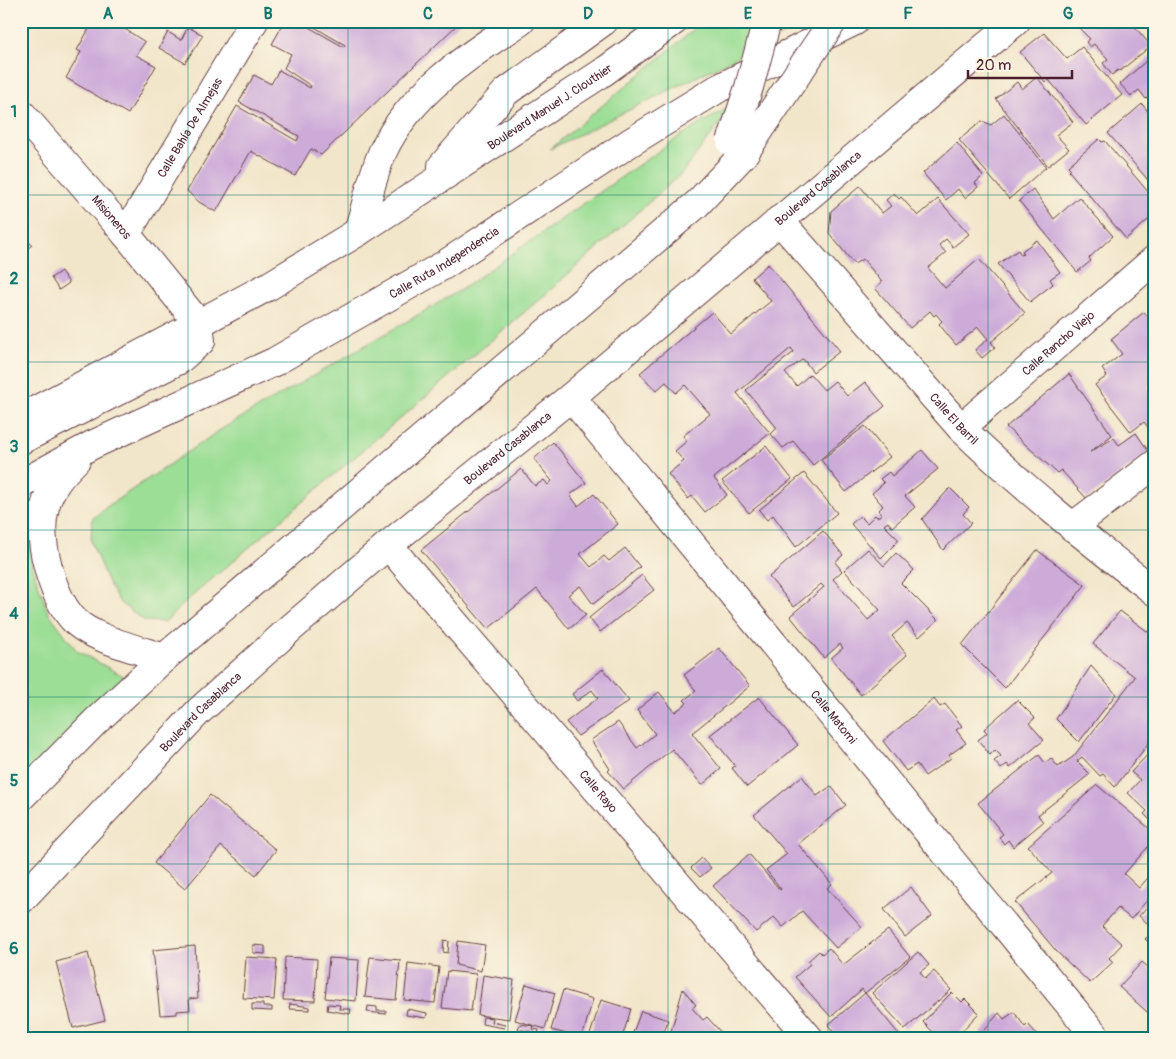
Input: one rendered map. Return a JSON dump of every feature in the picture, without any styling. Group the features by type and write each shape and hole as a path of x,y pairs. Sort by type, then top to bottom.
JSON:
{"main road":[{"name":"Calle Bahía De Almejas","path":"126,234 254,21"},
{"path":"358,232 383,152 397,126 418,101 474,51 521,21"},
{"path":"21,418 269,286 358,232 422,189 506,92 604,21"},
{"name":"Boulevard Manuel J. Clouthier","path":"422,189 602,73 674,21"},
{"path":"737,148 749,87 767,21"},
{"path":"21,797 95,722 164,658 697,204 833,21"},
{"name":"Calle Ruta Independencia","path":"21,484 92,445 274,362 444,265 631,142 719,88 855,21"},
{"name":"Boulevard Casablanca","path":"21,900 199,712 388,545 571,397 1016,21"},
{"name":"Misioneros","path":"21,113 126,234 199,324"},
{"name":"Calle El Barril","path":"779,220 961,428 990,456 1072,527 1155,592"},
{"name":"Calle Rancho Viejo","path":"961,428 1155,259"},
{"path":"21,440 180,360 201,341 199,324"},
{"name":"Calle Matomi","path":"571,397 1097,1038"},
{"path":"92,445 57,479 44,508 44,540 48,573 73,620 104,638 164,658"},
{"path":"1072,527 1155,464"},
{"name":"Calle Rayo","path":"388,545 809,1038"}],"green space":[{"path":"704,21 810,21 550,149"},
{"path":"736,103 681,174 548,292 191,597 165,622 145,621 120,603 108,583 91,542 92,519 108,506 220,430 459,291 680,136"},
{"path":"32,517 32,567 48,612 77,651 127,678 21,783 21,524"}],"building":[{"path":"91,21 123,21 120,26 145,42 136,55 156,66 128,114 66,78 81,52 77,50 89,29 87,28"},
{"path":"285,21 298,21 344,47 345,45 304,21 461,21 321,155 311,149 295,176 251,151 216,212 199,202 187,191 237,106 297,141 299,136 239,102 254,75 271,84 279,70 310,88 311,86 284,68 291,54 272,44"},
{"path":"1086,21 1130,21 1151,46 1120,71 1118,70 1112,75 1103,63 1108,59 1094,44 1090,47 1086,42 1090,39 1079,28"},
{"path":"188,27 203,35 185,63 159,48 168,32 181,40"},
{"path":"1044,33 1067,59 1082,47 1122,95 1086,125 1049,80 1046,83 1020,52"},
{"path":"1155,53 1155,91 1146,99 1139,90 1131,96 1120,84"},
{"path":"1037,77 1073,122 1056,135 1069,149 1048,166 996,99 1017,82 1022,89"},
{"path":"1142,104 1155,120 1153,186 1108,133"},
{"path":"1004,114 1046,167 1009,199 959,140 982,121 991,125"},
{"path":"1099,139 1102,142 1105,141 1155,200 1155,214 1126,239 1069,171 1071,169 1068,166"},
{"path":"957,143 983,176 975,183 978,187 965,198 958,189 946,200 923,173"},
{"path":"860,186 882,213 891,206 886,200 894,193 899,199 901,197 918,216 938,199 969,234 953,247 946,239 939,245 946,253 928,268 945,288 979,259 1025,313 991,342 995,347 982,358 975,350 988,339 978,327 956,345 939,324 942,321 936,314 934,316 930,311 910,328 875,288 882,282 863,259 854,264 829,233 831,211"},
{"path":"1033,189 1054,219 1079,197 1113,236 1089,258 1091,261 1077,272 1019,201"},
{"path":"21,233 32,245 21,254"},
{"path":"1037,240 1060,272 1050,279 1053,284 1030,302 998,264 1018,250 1021,255 1024,254 1022,251"},
{"path":"768,264 840,351 813,372 803,359 785,373 797,386 810,374 824,390 835,381 847,396 865,382 885,406 813,465 793,441 783,448 771,434 777,428 746,390 794,352 791,348 737,393 770,433 714,478 727,495 705,512 692,496 688,499 668,474 684,461 675,451 687,441 683,436 710,414 685,385 676,393 666,382 656,391 640,373 712,312 731,334 771,301 752,278"},
{"path":"61,271 69,283 59,290 51,278"},
{"path":"1144,312 1155,326 1155,382 1148,387 1155,396 1155,436 1144,422 1131,432 1095,385 1107,376 1102,369 1122,354 1111,339"},
{"path":"1069,374 1112,435 1090,452 1114,438 1119,445 1136,433 1149,452 1087,499 1061,470 1057,473 1006,427"},
{"path":"865,426 890,457 846,492 821,460"},
{"path":"553,442 586,483 570,495 578,506 594,494 618,524 580,554 591,567 604,556 609,561 625,548 640,567 593,604 580,586 568,595 586,615 569,629 537,589 488,629 421,550 521,469 535,486 544,480 548,485 552,481 534,459"},
{"path":"766,446 792,479 749,513 722,481"},
{"path":"922,450 938,469 905,496 915,507 892,527 888,522 884,525 899,540 881,558 851,524 860,516 867,523 875,515 877,517 882,514 878,511 883,506 872,493 884,483 880,479 889,472 892,476"},
{"path":"804,473 837,513 796,547 773,515 767,520 759,510"},
{"path":"950,488 969,507 963,514 971,523 943,550 922,519"},
{"path":"823,531 843,555 835,562 842,571 833,579 868,620 880,610 844,570 868,549 884,566 896,553 914,570 901,583 938,620 919,637 907,623 892,636 907,655 861,695 831,658 843,648 840,644 824,658 790,616 824,587 821,584 794,607 769,577"},
{"path":"1037,550 1085,585 1005,688 962,645"},
{"path":"642,575 654,590 600,632 589,618"},
{"path":"1120,611 1155,637 1155,735 1115,787 1103,774 1100,776 1082,757 1077,761 1090,774 1038,815 1043,822 1013,847 1008,840 1004,844 999,837 1003,834 978,803 1039,755 1045,763 1051,758 1058,767 1073,757 1135,677 1093,644"},
{"path":"719,648 750,686 692,733 721,769 702,785 672,749 624,789 608,771 610,769 591,740 618,722 637,748 655,734 637,710 659,692 675,712 687,703 684,700 696,691 684,675"},
{"path":"1091,666 1116,694 1079,742 1056,719"},
{"path":"603,669 629,701 578,736 566,722 598,698 592,690 577,701 572,694"},
{"path":"759,697 798,745 747,787 732,768 735,766 710,735"},
{"path":"934,699 940,707 945,704 962,726 956,730 966,743 949,755 951,758 925,776 917,764 906,771 883,741"},
{"path":"1017,700 1035,718 1029,723 1044,740 1010,768 1007,764 1001,769 994,761 1001,756 995,750 990,755 978,740 987,733 984,729"},
{"path":"1155,747 1155,825 1144,814 1147,811 1128,793 1140,780 1131,772"},
{"path":"802,776 817,796 831,786 846,805 798,844 832,884 827,888 862,927 836,948 802,911 783,927 774,917 756,932 713,886 749,854 781,889 766,870 787,854 754,815"},
{"path":"1097,785 1155,833 1155,839 1124,874 1139,888 1155,870 1155,930 1139,916 1153,900 1149,898 1131,919 1118,908 1102,926 1122,944 1109,958 1113,962 1090,983 1057,952 1015,902 1052,873 1028,846"},
{"path":"210,795 276,850 256,875 221,846 185,889 154,863"},
{"path":"702,858 711,868 700,877 691,868"},
{"path":"911,887 932,916 905,937 884,909"},
{"path":"888,930 910,957 865,993 862,989 831,1017 795,977 810,964 808,961 819,951 822,954 829,948 843,965"},
{"path":"1155,930 1155,948 1145,939"},
{"path":"444,940 449,941 448,953 443,952"},
{"path":"458,941 485,945 481,971 456,965"},
{"path":"253,945 265,946 265,954 253,953"},
{"path":"195,946 198,998 189,999 190,1010 177,1011 177,1014 160,1015 153,950"},
{"path":"918,952 929,965 920,972 925,979 934,971 951,990 905,1029 872,993"},
{"path":"88,953 105,1020 73,1028 56,962"},
{"path":"246,957 277,959 274,1000 243,998"},
{"path":"285,957 317,959 315,1001 283,1000"},
{"path":"370,957 400,960 396,1000 365,997"},
{"path":"329,958 359,960 356,1001 325,998"},
{"path":"1142,962 1155,973 1155,1019 1119,987"},
{"path":"408,963 439,967 435,1003 404,1000"},
{"path":"447,971 476,974 471,1011 442,1008"},
{"path":"483,975 514,980 509,1019 478,1015"},
{"path":"526,984 555,993 545,1029 515,1020"},
{"path":"683,989 696,1005 692,1008 703,1020 707,1017 726,1038 669,1038"},
{"path":"563,990 593,999 582,1038 551,1030"},
{"path":"952,992 962,1002 965,999 979,1013 955,1038 948,1033 944,1038 939,1038 923,1022"},
{"path":"865,993 902,1038 839,1038 828,1025"},
{"path":"601,1000 631,1009 622,1038 589,1038"},
{"path":"252,1004 263,1004 263,1007 272,1007 272,1011 252,1010"},
{"path":"290,1004 310,1007 310,1010 289,1009"},
{"path":"328,1004 340,1005 339,1009 351,1009 350,1014 327,1010"},
{"path":"368,1006 377,1007 377,1011 386,1011 386,1014 367,1012"},
{"path":"407,1009 427,1013 426,1018 406,1015"},
{"path":"641,1011 668,1020 662,1038 631,1038"},
{"path":"1014,1012 1025,1027 1028,1024 1040,1038 977,1038 999,1013 1004,1019"},
{"path":"483,1017 493,1018 492,1022 505,1025 504,1028 482,1024"},
{"path":"520,1024 534,1026 533,1029 539,1030 538,1034 518,1029"}]}
